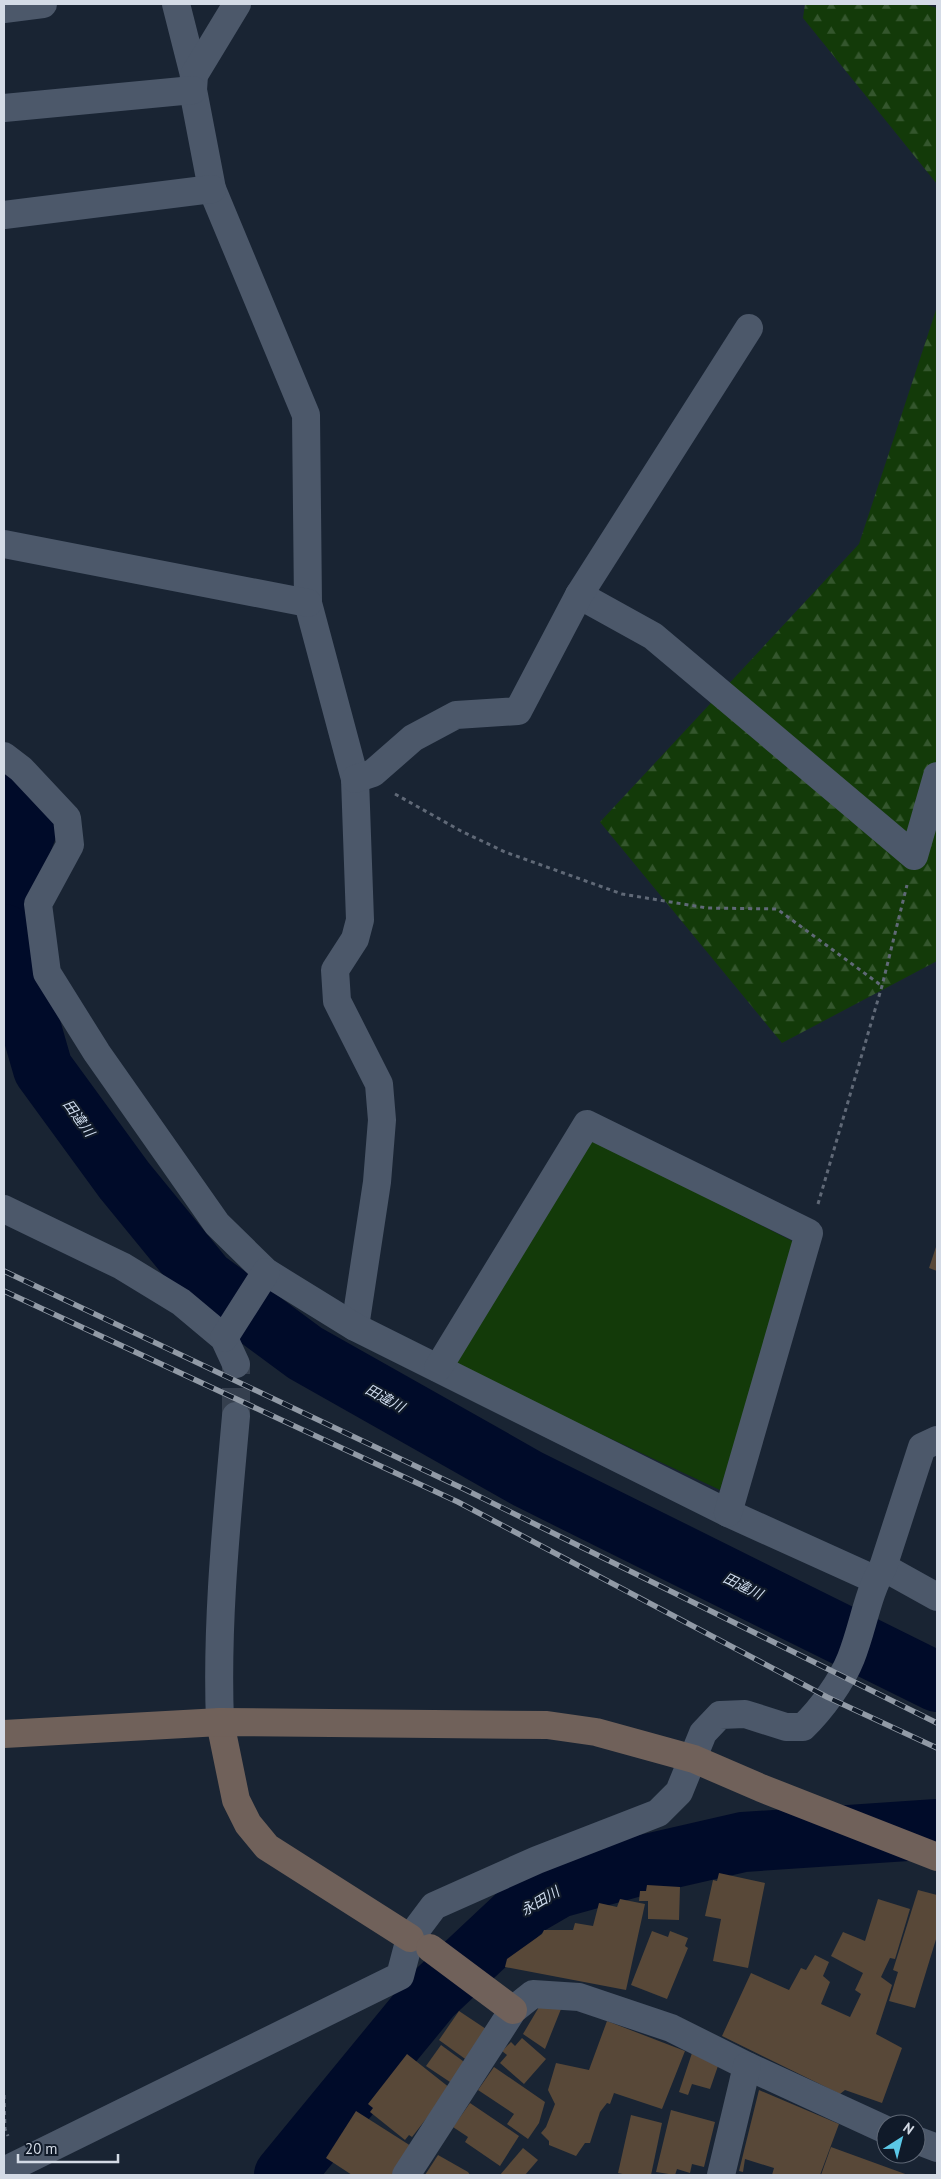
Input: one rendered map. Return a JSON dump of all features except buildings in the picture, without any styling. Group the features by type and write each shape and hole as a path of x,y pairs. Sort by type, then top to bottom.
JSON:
{"street":[{"path":"4,9 43,4"},
{"path":"176,4 193,82 212,189 306,415 308,603 364,776 360,920 355,939 335,970 337,1001 378,1084 382,1120 377,1182 355,1327"},
{"path":"193,82 237,4"},
{"path":"4,108 193,82"},
{"path":"4,215 212,189"},
{"path":"364,776 413,738 456,715 518,711 579,595 749,328"},
{"path":"4,544 308,603"},
{"path":"579,595 653,636 914,856 937,776"},
{"path":"4,756 21,770 67,818 70,845 38,904 46,973 97,1053 217,1224 266,1272 355,1327 728,1513 937,1597"},
{"path":"438,1368 587,1124 809,1234 728,1513"},
{"path":"4,1209 122,1266 181,1302 224,1338 236,1364"},
{"path":"224,1338 266,1272"},
{"path":"236,1416 222,1583 218,1686 220,1722 236,1800 248,1824 267,1847 420,1943 505,2005"},
{"path":"11,2168 400,1976 420,1943 434,1906 538,1860 658,1813 679,1792 703,1733 720,1714 745,1714 786,1727 803,1727 816,1714 850,1659 922,1447 937,1440"},
{"path":"4,1734 220,1722 547,1725 596,1732 694,1759 761,1788 934,1855"},
{"path":"406,2175 505,2005 533,1994 579,1997 671,2028 747,2066 876,2125"},
{"path":"721,2175 747,2066"}],"path":[{"path":"364,776 461,831 505,852 622,894 707,908 777,909 882,986"},
{"path":"809,1234 882,986 914,856"},
{"path":"4,2095 5,2129 11,2168"}],"green space":[{"path":"805,4 924,4 937,8 937,184 803,18"},
{"path":"937,307 937,961 782,1043 600,822 859,544"},
{"path":"589,1138 796,1243 720,1490 458,1367 453,1358"}],"waterway":[{"name":"田違川","path":"4,797 29,824 4,891"},
{"name":"田違川","path":"4,934 43,1069 124,1180 205,1279 305,1353 528,1479 937,1682"},
{"name":"永田川","path":"284,2175 432,1995 527,1906 558,1888 634,1867 743,1842 937,1829"}],"tunnel":[{"path":"236,1364 236,1416"}],"railway":[{"path":"4,1271 464,1489 937,1723"},
{"path":"4,1291 458,1502 827,1697 937,1748"}]}
